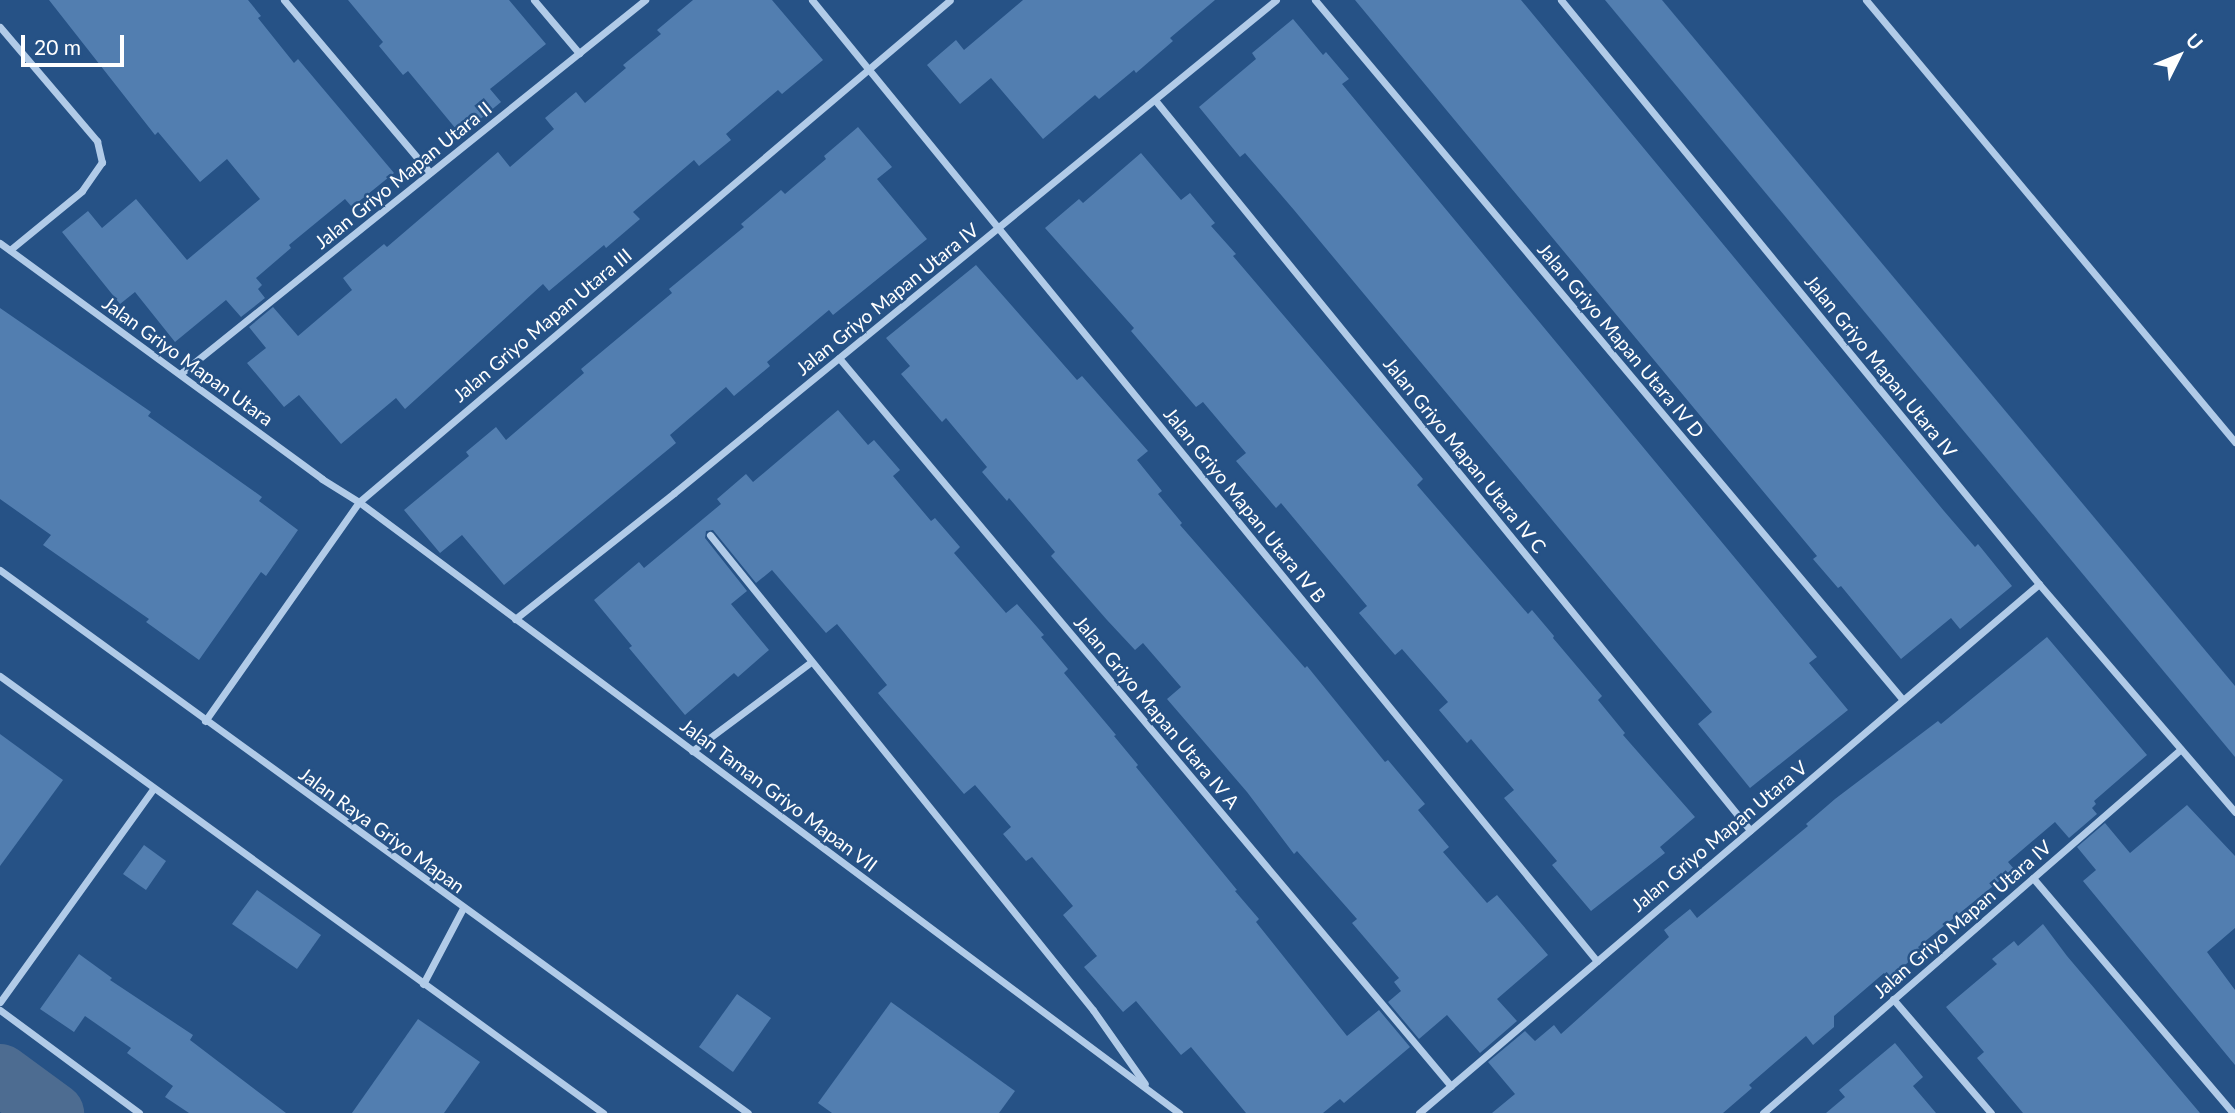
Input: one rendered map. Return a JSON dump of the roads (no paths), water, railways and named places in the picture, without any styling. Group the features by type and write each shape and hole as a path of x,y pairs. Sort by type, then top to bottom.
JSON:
{"street":[{"path":"284,0 430,173"},
{"path":"534,0 579,53"},
{"name":"Jalan Griyo Mapan Utara II","path":"180,374 645,0"},
{"name":"Jalan Griyo Mapan Utara IV B","path":"813,0 1597,961"},
{"name":"Jalan Griyo Mapan Utara III","path":"205,721 359,502 950,0"},
{"name":"Jalan Griyo Mapan Utara IV","path":"515,618 839,358 1276,0"},
{"name":"Jalan Griyo Mapan Utara IV D","path":"1315,0 1903,700"},
{"name":"Jalan Griyo Mapan Utara IV","path":"1561,0 2039,584 2235,812"},
{"path":"1866,0 2235,442"},
{"path":"0,27 97,141 102,162 82,191 10,250"},
{"name":"Jalan Griyo Mapan Utara IV C","path":"1154,100 1751,830"},
{"name":"Jalan Griyo Mapan Utara","path":"0,243 322,479 359,502"},
{"name":"Jalan Griyo Mapan Utara IV A","path":"839,358 1451,1086"},
{"name":"Jalan Taman Griyo Mapan VII","path":"359,502 1179,1113"},
{"path":"710,535 1093,1010 1149,1090"},
{"name":"Jalan Raya Griyo Mapan","path":"0,570 748,1113"},
{"name":"Jalan Griyo Mapan Utara V","path":"1419,1113 2039,584"},
{"path":"692,751 811,662"},
{"path":"0,676 603,1113"},
{"name":"Jalan Griyo Mapan Utara IV","path":"1763,1113 2181,749"},
{"path":"0,1002 153,789"},
{"path":"2033,878 2233,1113"},
{"path":"423,984 463,908"},
{"path":"1893,999 1991,1113"},
{"path":"0,1010 139,1113"}],"waterway":[{"path":"0,1074 53,1113"}]}
